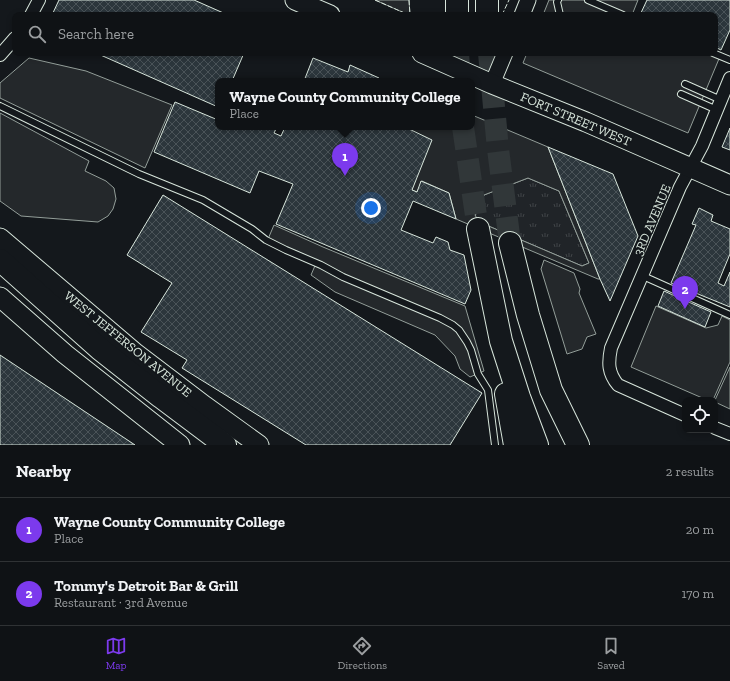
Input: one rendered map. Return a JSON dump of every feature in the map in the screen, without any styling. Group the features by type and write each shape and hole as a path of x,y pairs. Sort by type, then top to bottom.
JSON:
{"highway":[{"path":"457,0 457,12"},
{"path":"487,0 487,12"},
{"path":"478,229 501,341 519,397 537,445"},
{"path":"510,243 528,315 551,390 578,445"},
{"path":"0,260 100,349 161,397 226,445"},
{"path":"490,288 511,338 527,388 548,445"},
{"path":"501,341 502,377 513,427 515,445"},
{"path":"551,390 581,425 594,445"}],"main road":[{"path":"295,0 323,12"},
{"name":"FORT STREET WEST","path":"429,56 730,184"},
{"name":"WEST JEFFERSON AVENUE","path":"0,238 134,352 259,445"},
{"path":"0,296 65,354 180,445"}],"street":[{"path":"33,12 39,0"},
{"path":"523,12 528,0"},
{"path":"0,55 12,41"},
{"path":"492,84 504,56"},
{"name":"3RD AVENUE","path":"682,414 618,386 611,375 608,364 611,348 680,187 691,168 730,78"},
{"path":"718,429 730,434"}],"lane":[{"path":"558,0 557,2 559,12"},
{"path":"588,0 616,12"},
{"path":"718,55 730,60"},
{"path":"685,84 719,105"},
{"path":"681,94 719,105"},
{"path":"0,106 139,174 203,200 252,229 266,240 286,250 321,265 343,277 440,318 453,325 464,336 478,374 488,390 495,445"},
{"path":"643,276 730,314"}],"green space":[{"path":"528,178 559,191 589,263 582,266 479,222 475,216 484,195"}],"shaded area":[{"path":"375,0 409,0 410,12 402,12"},
{"path":"549,0 638,0 633,12 544,12"},
{"path":"718,54 721,54 688,133 523,63 526,56 718,56"},
{"path":"29,58 86,71 172,105 145,168 0,98 0,83"},
{"path":"0,113 89,161 85,171 106,181 114,188 116,199 113,209 108,216 98,222 21,216 0,201"},
{"path":"475,116 548,147 600,279 456,219 449,193 422,181 417,192 412,190 405,130 475,130","holes":["528,178 559,191 589,263 582,266 479,222 475,215 484,195"]},
{"path":"274,225 465,306 484,371 470,377 460,369 455,356 435,335 335,292 311,275 317,261 268,239"},
{"path":"544,260 574,273 580,289 579,293 596,334 587,337 582,349 567,354 541,269"},
{"path":"656,306 706,328 718,325 722,316 730,320 730,362 714,397 700,397 631,367"},
{"path":"730,367 730,409 718,403 718,397 716,397"}],"building":[{"path":"59,0 194,0 221,12 53,12"},
{"path":"647,0 730,0 730,30 721,50 718,48 718,12 641,12"},
{"path":"103,56 243,56 233,78 215,78 215,106"},
{"path":"313,58 348,72 350,65 379,78 305,78"},
{"path":"175,102 215,119 215,130 276,130 274,133 281,136 284,130 411,130 432,140 412,190 417,192 421,181 449,193 456,219 413,201 401,230 433,243 436,237 448,242 450,250 464,255 471,290 465,304 276,224 293,184 259,171 250,193 154,152"},
{"path":"730,128 730,150 722,147"},
{"path":"548,147 613,174 638,236 610,301 600,279"},
{"path":"163,195 482,393 450,445 306,445 182,368 187,360 141,332 172,283 127,255"},
{"path":"699,208 713,215 711,221 730,229 730,254 718,283 724,286 730,272 730,307 671,283 696,225 692,224"},
{"path":"664,291 711,312 705,327 658,306"},
{"path":"0,355 135,445 0,445"}],"tunnel":[{"path":"458,56 460,78"},
{"path":"489,56 498,149 510,243"},
{"path":"463,130 478,229"}],"fence":[{"path":"375,0 402,12"},
{"path":"409,0 410,12"},
{"path":"503,12 509,0"}],"place":[{"name":"Wayne County Community College","path":"345,176"},
{"name":"Tommy's Detroit Bar & Grill","path":"685,309"}]}
